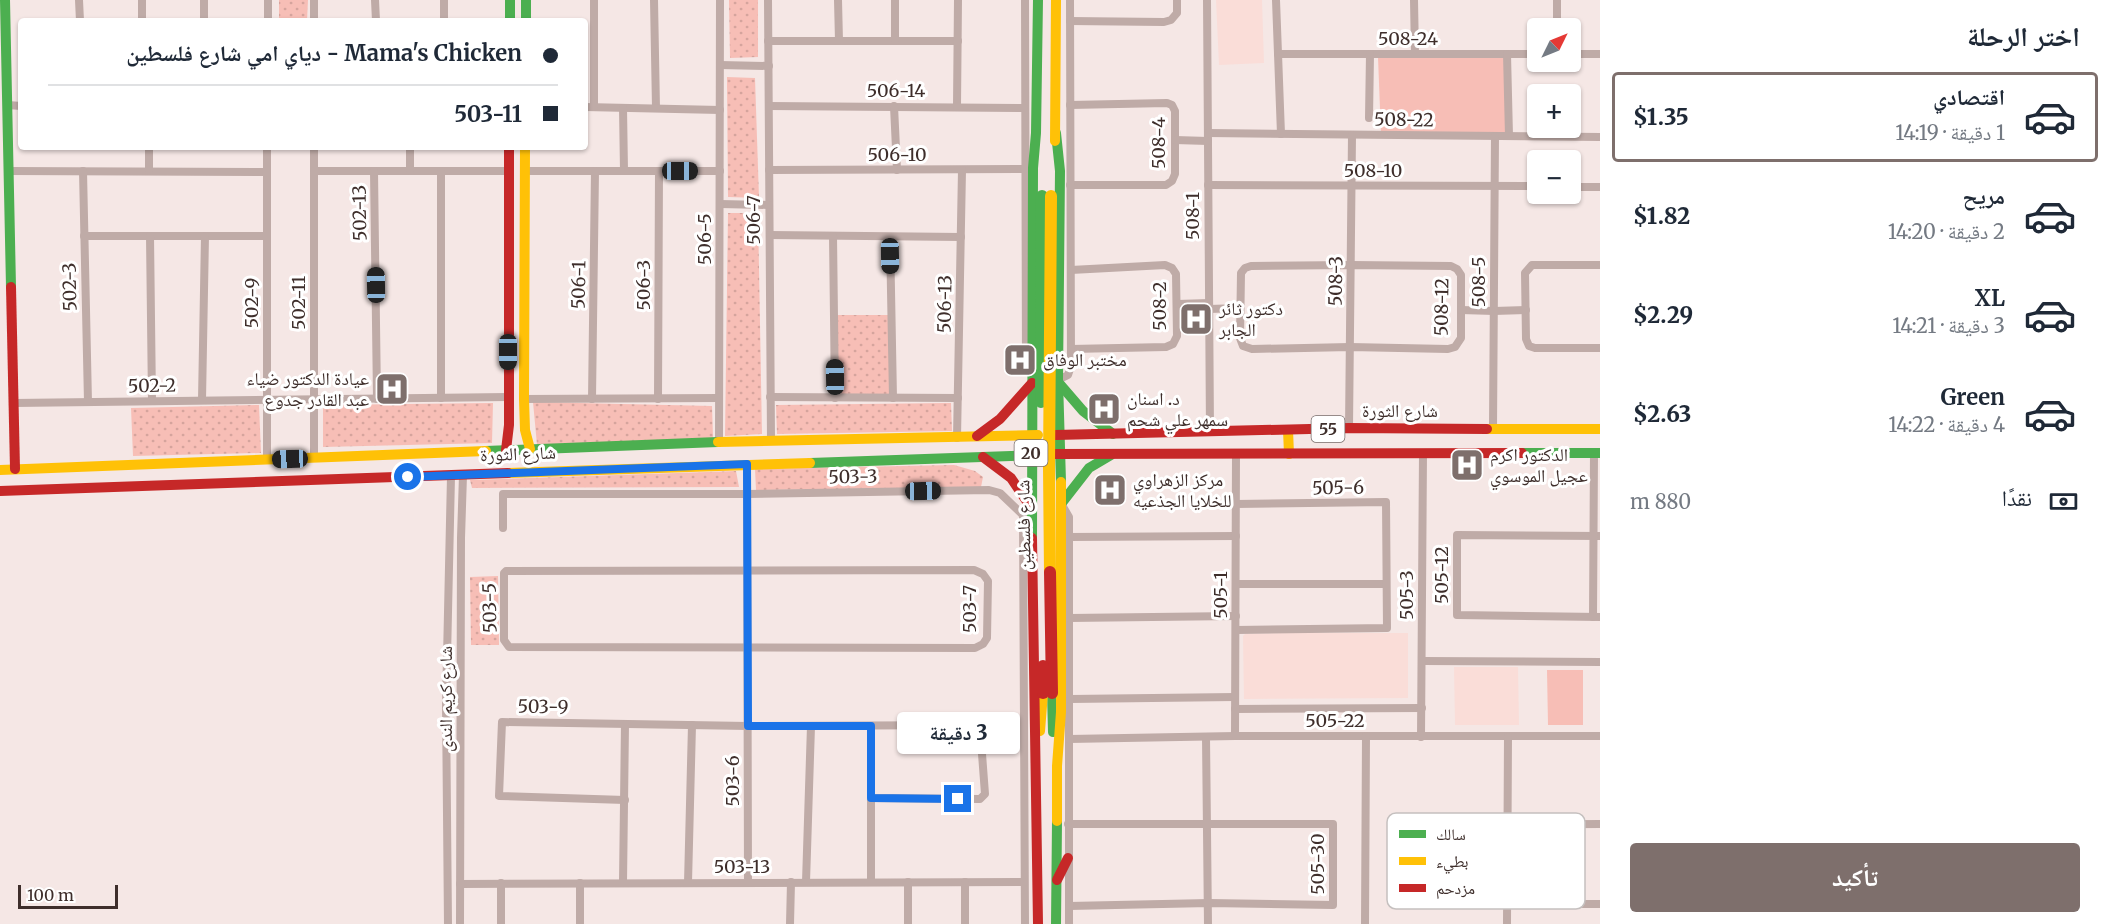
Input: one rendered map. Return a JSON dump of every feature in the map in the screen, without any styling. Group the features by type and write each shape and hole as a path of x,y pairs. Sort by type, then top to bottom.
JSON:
{"main road":[{"path":"5,0 9,171 5,214 15,469"},
{"path":"510,0 510,18"},
{"path":"526,0 526,18"},
{"name":"شارع فلسطين","path":"1038,0 1029,387 1034,455 1027,512 1037,774 1038,924"},
{"name":"شارع فلسطين","path":"1056,0 1056,133 1059,171 1058,454 1061,504 1061,712 1057,766 1056,924"},
{"name":"شارع فلسطين","path":"1036,133 1047,196"},
{"name":"شارع فلسطين","path":"1056,133 1047,196 1041,480 1047,693 1057,766"},
{"path":"506,450 509,425 509,150"},
{"path":"525,150 524,399 525,424 530,449"},
{"path":"1058,381 1083,411 1113,434"},
{"path":"975,436 998,421 1029,387"},
{"path":"509,425 525,424"},
{"name":"شارع الثورة","path":"1058,435 1349,429 1600,429"},
{"path":"1288,430 1289,454"},
{"name":"شارع الثورة","path":"0,470 771,440 1034,435"},
{"path":"631,445 631,468"},
{"name":"55","path":"1058,454 1597,453"},
{"path":"1061,504 1089,468 1112,454"},
{"name":"شارع الثورة","path":"0,491 1034,455"},
{"path":"982,457 1011,478 1023,493 1027,512"},
{"name":"شارع فلسطين","path":"1037,774 1047,693"},
{"path":"1057,880 1068,858"}],"street":[{"path":"79,0 80,18"},
{"path":"142,0 142,18"},
{"path":"204,0 204,18"},
{"path":"268,0 268,18"},
{"path":"314,0 314,18"},
{"path":"375,0 376,18"},
{"path":"444,0 444,18"},
{"path":"594,0 589,107 720,110"},
{"path":"654,0 656,108"},
{"name":"506-5","path":"719,442 720,0"},
{"name":"506-7","path":"768,0 771,440"},
{"path":"838,0 839,41"},
{"path":"895,0 895,41"},
{"path":"957,106 958,0"},
{"path":"1024,0 1024,169 1029,387"},
{"path":"1058,381 1070,372 1071,349 1070,0"},
{"path":"1070,21 1164,22 1171,20 1177,13 1177,0"},
{"name":"508-1","path":"1207,0 1210,432"},
{"path":"1276,0 1281,134"},
{"path":"1414,0 1415,54"},
{"path":"1557,0 1557,18"},
{"path":"768,41 958,41"},
{"name":"508-24","path":"1278,54 1527,54"},
{"path":"1369,118 1370,54"},
{"path":"1507,54 1509,136"},
{"path":"1581,54 1600,54"},
{"path":"720,65 769,66"},
{"name":"508-4","path":"1070,105 1167,103 1172,105 1175,111 1175,174 1172,181 1166,185 1070,185"},
{"path":"8,105 18,105"},
{"name":"506-14","path":"769,106 1024,108"},
{"path":"894,106 897,170"},
{"path":"623,108 624,171"},
{"name":"508-22","path":"1175,140 1281,134 1600,137"},
{"name":"508-3","path":"1349,429 1352,135"},
{"name":"508-5","path":"1493,429 1495,136"},
{"path":"149,171 150,150"},
{"name":"502-9","path":"267,150 267,460"},
{"name":"502-11","path":"314,150 314,458"},
{"path":"410,150 410,171"},
{"name":"506-10","path":"769,170 1024,169"},
{"name":"506-13","path":"957,438 962,170"},
{"path":"9,171 267,172"},
{"name":"502-3","path":"84,171 88,402"},
{"path":"314,171 508,171"},
{"name":"502-13","path":"374,171 377,399"},
{"path":"441,171 441,398"},
{"path":"525,171 720,171"},
{"name":"506-1","path":"592,399 595,171"},
{"name":"506-3","path":"658,399 659,171"},
{"name":"508-10","path":"1208,185 1527,186"},
{"path":"1581,186 1600,187"},
{"path":"720,204 769,205"},
{"path":"770,235 961,237"},
{"path":"84,236 267,236"},
{"path":"150,236 152,401"},
{"path":"202,400 205,236"},
{"path":"833,236 836,398"},
{"path":"890,237 893,398"},
{"name":"508-2","path":"1071,270 1165,265 1172,268 1176,274 1177,304 1177,336 1173,344 1166,347 1071,349"},
{"path":"1350,347 1252,349 1244,346 1240,338 1240,308 1241,273 1245,268 1251,266 1351,265"},
{"name":"508-12","path":"1350,347 1448,349 1455,347 1461,339 1461,275 1457,269 1451,266 1351,265"},
{"path":"1600,265 1532,266 1526,273 1526,339 1529,346 1535,348 1600,348"},
{"path":"1177,304 1240,308"},
{"path":"1461,310 1526,310"},
{"name":"502-2","path":"14,403 508,397"},
{"path":"770,397 958,398"},
{"path":"524,399 719,398"},
{"name":"505-3","path":"1421,737 1423,453"},
{"path":"1596,617 1597,453"},
{"name":"505-1","path":"1235,736 1236,454"},
{"name":"503-6","path":"747,464 748,882"},
{"name":"شارع كريم الندى","path":"448,924 446,703 457,475"},
{"name":"شارع كريم الندى","path":"457,475 461,538 460,924"},
{"name":"503-3","path":"503,528 502,494 747,494 989,490 1000,493 1027,512"},
{"name":"505-6","path":"1236,504 1386,502 1387,628 1236,630"},
{"path":"1061,504 1069,517 1069,924"},
{"path":"1025,924 1027,512"},
{"name":"505-12","path":"1596,536 1457,535 1456,615 1596,617"},
{"path":"1069,537 1236,536"},
{"name":"503-7","path":"747,572 974,570 983,574 988,581 987,638 983,644 975,648 748,648"},
{"name":"503-5","path":"747,572 506,571 504,573 504,640 510,647 748,648"},
{"path":"1236,584 1386,584"},
{"path":"1070,618 1236,616"},
{"path":"1423,661 1600,662"},
{"path":"1070,699 1235,697"},
{"path":"446,703 461,704"},
{"name":"505-22","path":"1235,709 1422,708"},
{"name":"503-9","path":"625,800 499,796 502,722 748,726 977,725 982,730 985,794 980,799 871,798"},
{"path":"623,883 626,724"},
{"path":"688,883 692,725"},
{"path":"806,882 811,726"},
{"path":"871,726 871,882"},
{"name":"505-22","path":"1070,739 1235,736 1600,736"},
{"path":"1365,924 1366,736"},
{"path":"1206,737 1208,924"},
{"path":"1508,737 1508,813"},
{"path":"1068,824 1208,825"},
{"name":"505-30","path":"1208,825 1333,824 1333,905 1209,903"},
{"path":"790,924 791,882"},
{"path":"908,882 908,924"},
{"path":"965,882 965,924"},
{"name":"503-13","path":"460,884 1024,882"},
{"path":"501,883 501,924"},
{"path":"580,883 580,924"},
{"path":"1069,906 1209,903"},
{"path":"1585,904 1600,904"}],"shaded area":[{"path":"279,0 308,0 307,18 279,18"},
{"path":"729,0 758,0 758,57 730,58"},
{"path":"1216,0 1262,0 1264,63 1219,65"},
{"path":"1507,54 1509,136 1381,135 1378,57"},
{"path":"727,77 755,78 759,198 728,197"},
{"path":"728,213 758,213 762,434 725,436"},
{"path":"834,315 892,315 893,398 835,398"},
{"path":"533,402 712,406 713,438 537,445"},
{"path":"493,403 492,443 323,447 323,405"},
{"path":"951,403 952,431 777,434 776,405"},
{"path":"259,405 261,453 133,456 131,408"},
{"path":"954,465 975,471 983,477 981,487 756,490 755,469"},
{"path":"736,471 739,487 472,488 470,480"},
{"path":"498,576 499,645 471,645 470,577"},
{"path":"1408,633 1408,698 1244,699 1243,636 1245,634"},
{"path":"1454,667 1518,667 1519,725 1455,725"},
{"path":"1547,670 1583,670 1583,725 1548,725"}],"traffic: fast":[{"path":"5,0 11,287"},
{"path":"510,0 510,18"},
{"path":"526,0 526,18"},
{"path":"1032,538 1033,168 1036,133 1038,0"},
{"path":"1056,133 1060,171 1058,380 1061,482"},
{"path":"1041,402 1042,196"},
{"path":"1058,382 1083,411 1113,434"},
{"path":"486,451 718,442"},
{"path":"1522,453 1600,453"},
{"path":"810,463 1038,455"},
{"path":"1061,504 1089,468 1111,455"},
{"path":"1052,693 1053,732"},
{"path":"1056,924 1057,821"}],"traffic: slow":[{"path":"1055,141 1056,0"},
{"path":"525,150 524,399 525,430 530,449"},
{"path":"1050,572 1051,196"},
{"path":"1487,429 1600,429"},
{"path":"1288,430 1289,454"},
{"path":"718,442 1038,435"},
{"path":"0,470 486,451"},
{"path":"508,473 810,463"},
{"path":"1057,821 1057,766 1061,712 1061,482"},
{"path":"1040,731 1043,693"}],"traffic: jam":[{"path":"506,450 509,425 509,150"},
{"path":"11,287 15,469"},
{"path":"977,436 1000,419 1032,383"},
{"path":"1055,435 1349,428 1487,429"},
{"path":"1055,454 1522,453"},
{"path":"983,457 1011,478 1030,506"},
{"path":"0,491 508,473"},
{"path":"1032,538 1038,924"},
{"path":"1050,572 1052,693"},
{"path":"1043,666 1043,693"},
{"path":"1057,880 1068,858"}],"place":[{"name":"دكتور ثائر الجابر","path":"1196,319"},
{"name":"مختبر الوفاق","path":"1020,360"},
{"name":"عيادة الدكتور ضياء عبد القادر جدوع","path":"392,389"},
{"name":"د. اسنان سمهر علي شحم","path":"1104,409"},
{"name":"الدكتور اكرم عجيل الموسوي","path":"1467,465"},
{"name":"مركز الزهراوي للخلايا الجذعيه","path":"1110,490"}],"route":[{"path":"408,477 747,464 748,726 871,726 871,798 958,799"}]}
